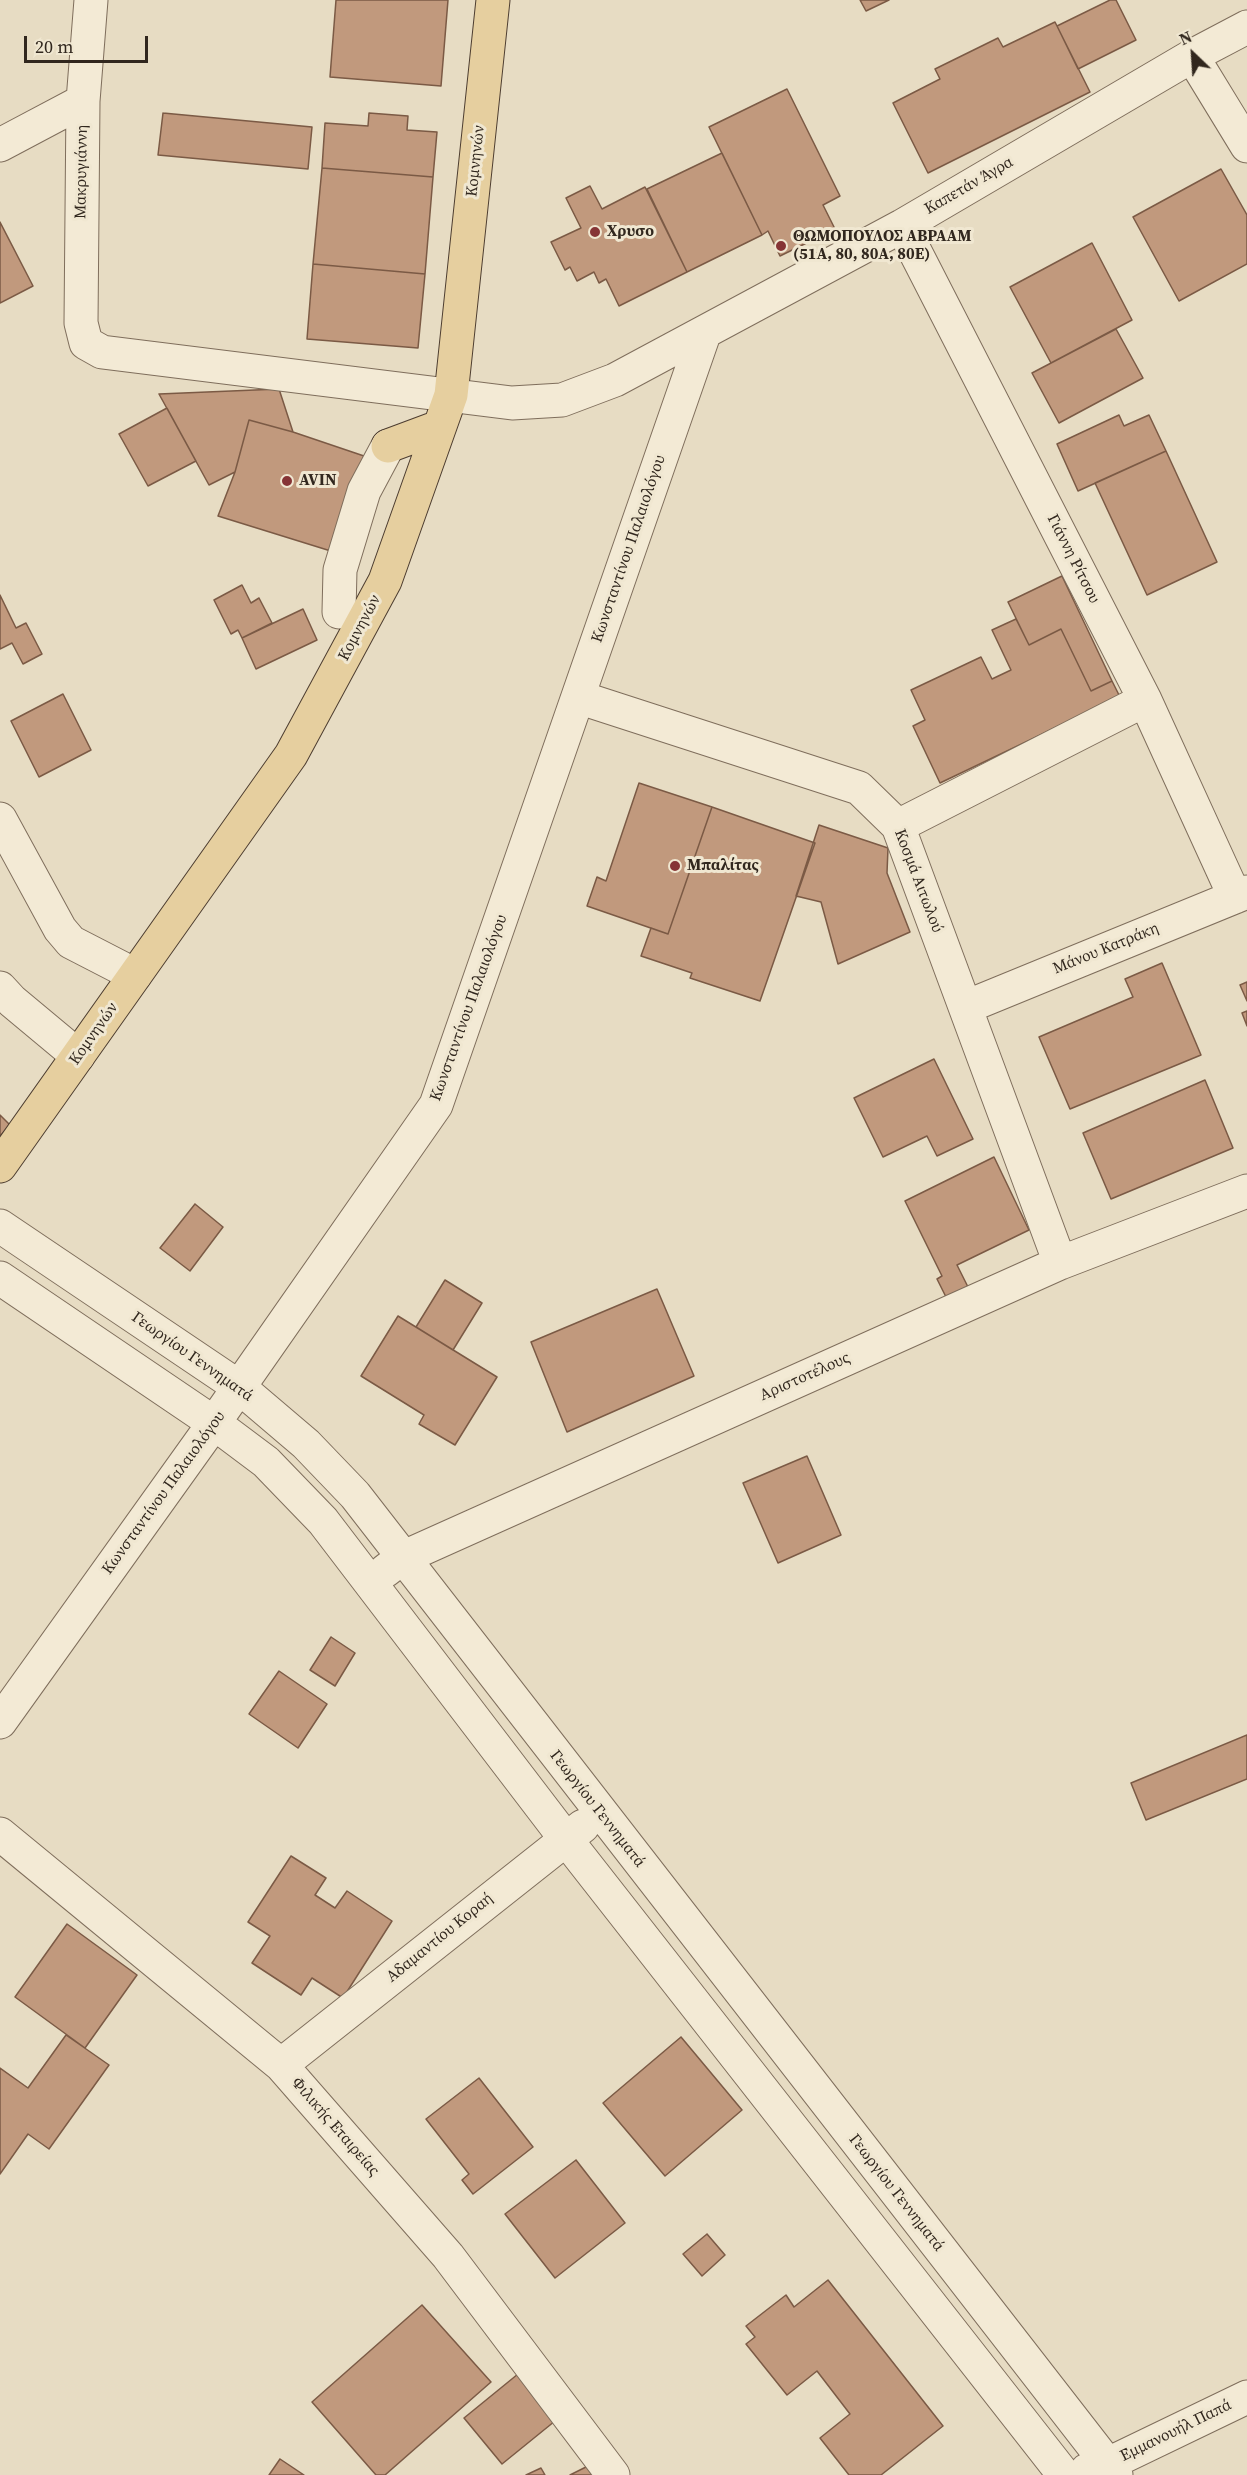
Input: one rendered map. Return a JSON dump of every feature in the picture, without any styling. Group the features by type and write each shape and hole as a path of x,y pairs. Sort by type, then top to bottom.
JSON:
{"main road":[{"name":"Κομνηνών","path":"0,1166 291,755 348,625 385,581 451,395 493,0"},
{"path":"388,446 439,427"}],"street":[{"name":"Μακρυγιάννη","path":"86,343 81,323 83,101 91,0"},
{"name":"Καπετάν Άγρα","path":"86,343 102,352 512,403 562,400 615,380 704,334 902,225 1192,56 1247,27"},
{"path":"1192,56 1247,146"},
{"path":"0,145 83,101"},
{"name":"Γιάννη Ρίτσου","path":"902,225 1145,700 1241,894"},
{"name":"Κωνσταντίνου Παλαιολόγου","path":"0,1722 214,1423 436,1105 704,334"},
{"path":"348,625 340,570 364,491 388,446"},
{"name":"Κοσμά Αιτωλού","path":"578,698 859,788 898,826 1060,1263"},
{"path":"898,826 1145,700"},
{"path":"0,819 60,929 71,942 135,975"},
{"name":"Μάνου Κατράκη","path":"966,1007 1241,894"},
{"path":"0,988 12,1001 78,1056"},
{"name":"Αριστοτέλους","path":"371,1582 402,1558 1060,1263 1247,1191"},
{"name":"Γεωργίου Γεννηματά","path":"0,1226 239,1387 306,1444 355,1495 1112,2470"},
{"path":"0,1278 214,1423 266,1462 323,1521 565,1838 1064,2475"},
{"name":"Αδαμαντίου Κοραή","path":"281,2065 565,1838 601,1814"},
{"name":"Φιλικής Εταιρείας","path":"0,1834 281,2065 448,2256 613,2475"},
{"name":"Εμμανουήλ Παπά","path":"1071,2475 1112,2470 1247,2397"}],"building":[{"path":"336,0 448,0 441,86 330,77"},
{"path":"860,0 889,0 866,11"},
{"path":"1110,0 1116,0 1136,40 1078,69 1057,26"},
{"path":"1055,22 1090,92 928,173 893,103 940,79 935,69 998,38 1003,47"},
{"path":"787,89 840,196 823,205 835,229 780,256 768,231 762,235 709,127"},
{"path":"163,113 312,127 308,169 158,155"},
{"path":"369,113 408,116 407,130 437,132 433,177 322,168 325,123 368,126"},
{"path":"722,153 762,235 687,272 647,189"},
{"path":"322,168 433,177 425,274 313,264"},
{"path":"1221,169 1247,215 1247,264 1179,301 1133,217"},
{"path":"590,186 602,209 645,187 687,272 619,306 606,279 599,283 594,272 577,281 570,267 565,270 551,242 581,228 566,198"},
{"path":"0,222 33,286 0,303"},
{"path":"1092,243 1132,320 1051,363 1010,287"},
{"path":"313,264 425,274 418,348 307,339"},
{"path":"1116,329 1143,378 1059,423 1032,373"},
{"path":"279,389 293,432 249,420 235,472 209,485 159,394"},
{"path":"167,408 196,461 148,486 119,434"},
{"path":"1119,415 1124,426 1149,415 1166,451 1078,491 1057,444"},
{"path":"249,420 364,456 334,552 218,516 235,472"},
{"path":"1166,451 1217,562 1147,595 1095,483"},
{"path":"1062,576 1112,681 1091,691 1061,629 1029,645 1008,602"},
{"path":"242,585 251,603 259,598 272,623 242,638 238,630 231,634 214,600"},
{"path":"0,595 16,628 26,623 42,654 23,664 12,643 0,649"},
{"path":"303,609 317,640 256,669 242,638"},
{"path":"1016,619 1029,645 1061,629 1091,691 1112,681 1120,697 940,783 913,726 925,720 911,690 981,657 992,679 1011,670 992,630"},
{"path":"63,694 91,750 39,777 11,721"},
{"path":"639,783 712,807 668,934 587,906 597,877 606,881"},
{"path":"712,807 815,843 760,1001 690,978 692,973 641,956 651,928 668,934"},
{"path":"819,825 888,848 887,873 910,932 838,964 821,902 796,896"},
{"path":"1162,963 1201,1055 1070,1109 1039,1037 1133,997 1125,979"},
{"path":"1247,982 1247,1001 1240,985"},
{"path":"1247,1011 1247,1026 1242,1013"},
{"path":"934,1059 973,1139 937,1156 927,1136 883,1157 854,1098"},
{"path":"1205,1080 1233,1148 1111,1199 1083,1133"},
{"path":"0,1115 10,1125 0,1136"},
{"path":"994,1157 1029,1230 957,1265 969,1289 947,1299 937,1279 942,1276 905,1201"},
{"path":"195,1204 223,1227 190,1271 160,1248"},
{"path":"445,1280 482,1303 453,1350 416,1327"},
{"path":"657,1289 694,1376 567,1432 531,1342"},
{"path":"398,1316 497,1377 455,1445 419,1424 424,1415 361,1376"},
{"path":"807,1456 841,1535 778,1563 743,1483"},
{"path":"331,1637 355,1653 335,1686 310,1670"},
{"path":"279,1671 327,1704 298,1748 249,1714"},
{"path":"1247,1735 1247,1779 1146,1820 1131,1783"},
{"path":"291,1856 326,1878 315,1895 335,1908 347,1891 392,1921 343,1998 312,1978 301,1995 252,1963 270,1936 248,1922"},
{"path":"67,1924 137,1975 85,2048 15,1997"},
{"path":"66,2035 109,2065 49,2149 28,2134 0,2174 0,2068 28,2088"},
{"path":"681,2037 742,2110 665,2176 603,2103"},
{"path":"479,2078 533,2147 473,2194 462,2180 469,2174 426,2119"},
{"path":"576,2160 625,2223 555,2278 505,2214"},
{"path":"707,2234 725,2255 702,2276 683,2254"},
{"path":"828,2280 943,2426 881,2475 849,2475 820,2438 850,2414 817,2371 787,2395 746,2344 755,2337 746,2326 786,2295 794,2307"},
{"path":"422,2305 491,2382 385,2475 376,2475 312,2402"},
{"path":"518,2374 555,2421 502,2464 464,2418"},
{"path":"280,2459 304,2475 269,2475"},
{"path":"590,2465 595,2475 570,2475"},
{"path":"541,2468 545,2475 526,2475"}],"place":[{"name":"Χρυσο","path":"595,232"},
{"name":"ΘΩΜΟΠΟΥΛΟΣ ΑΒΡΑΑΜ (51Α, 80, 80Α, 80Ε)","path":"781,246"},
{"name":"AVIN","path":"287,481"},
{"name":"Μπαλίτας","path":"675,866"}]}
